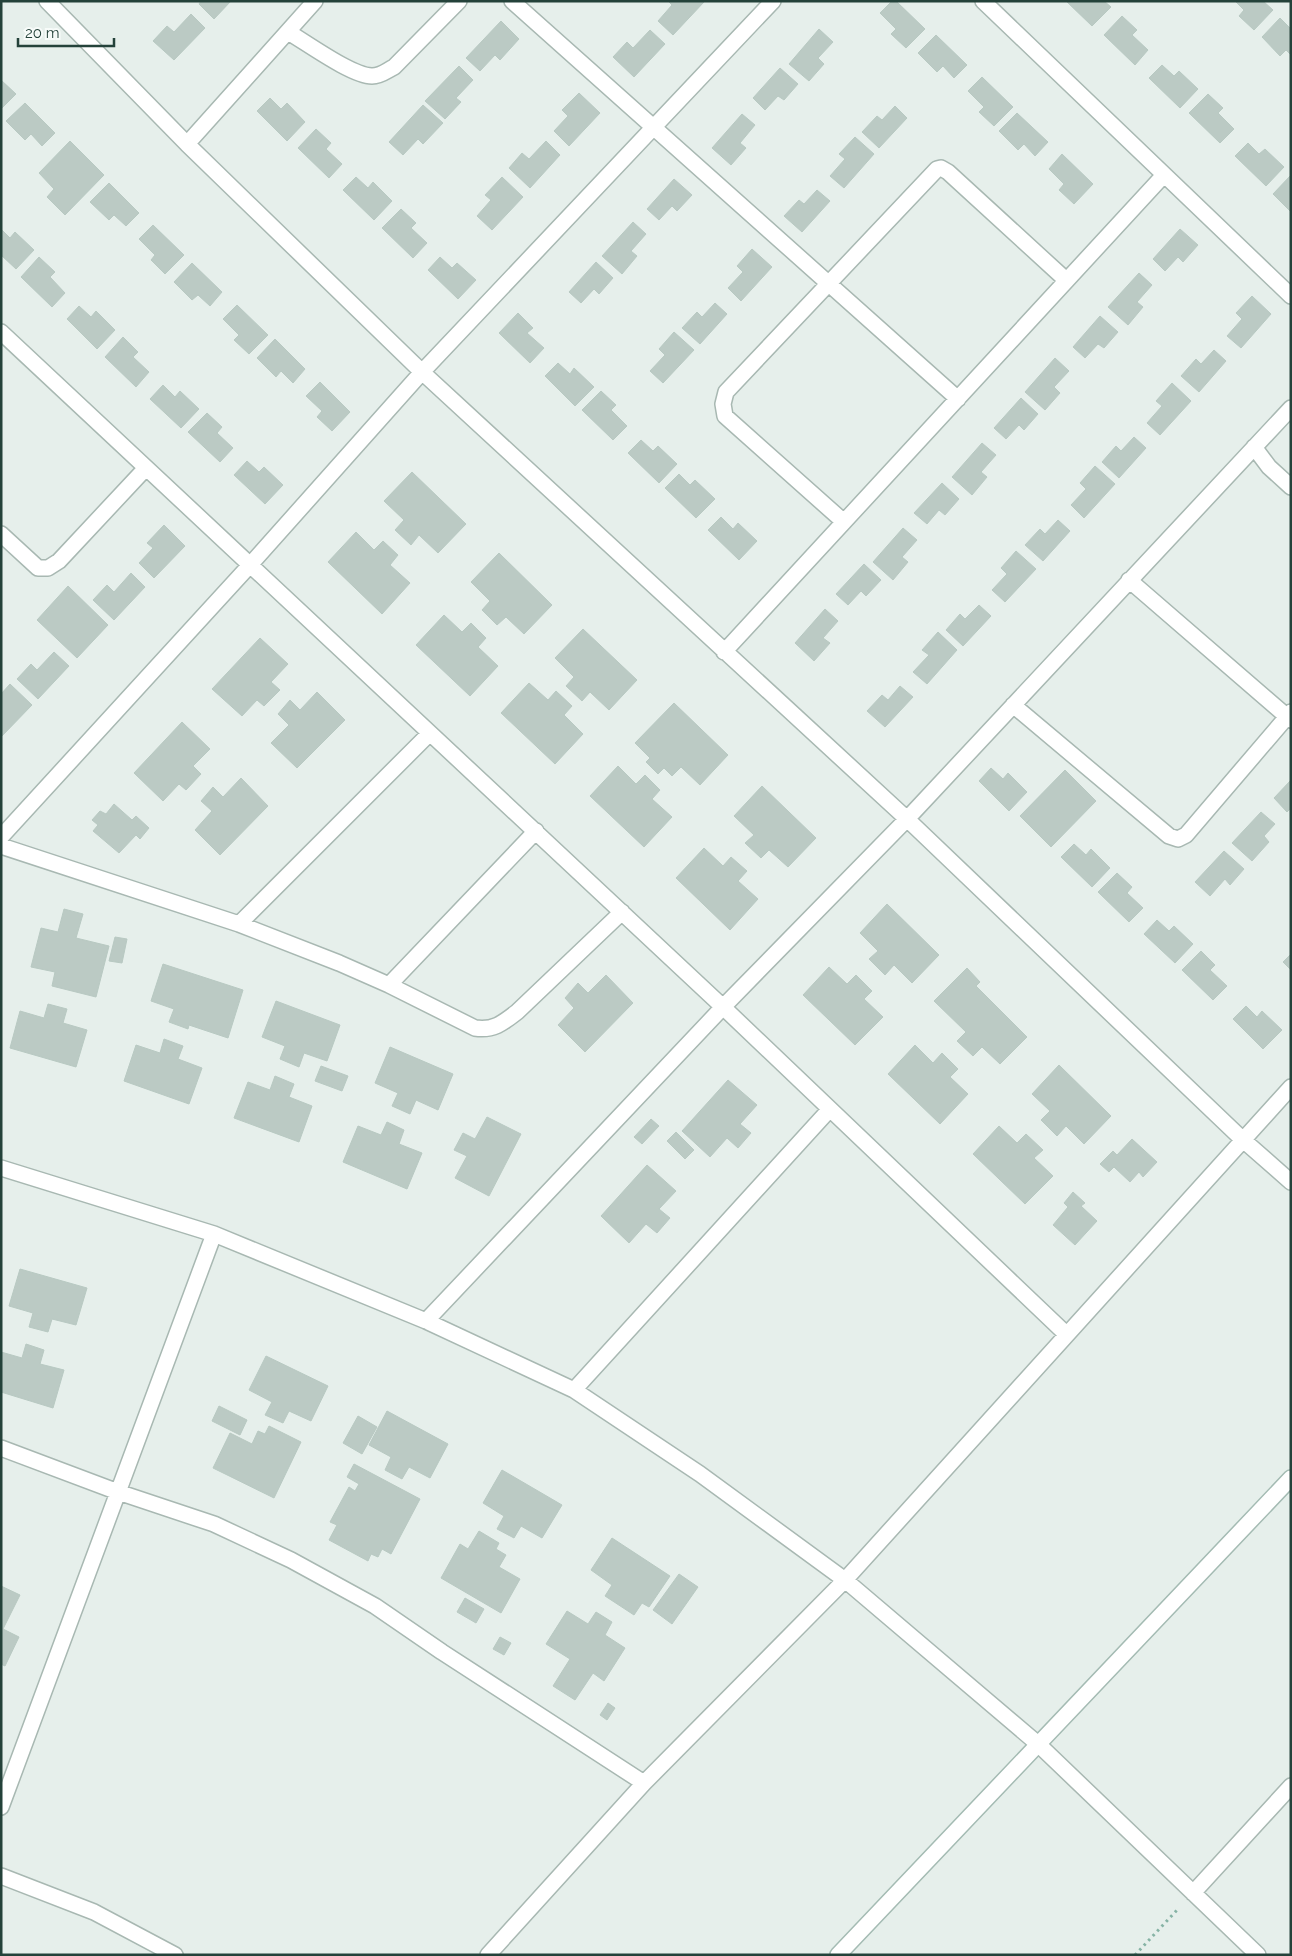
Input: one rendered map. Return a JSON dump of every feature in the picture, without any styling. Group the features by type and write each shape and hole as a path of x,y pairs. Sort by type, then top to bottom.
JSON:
{"street":[{"path":"47,1 186,144 422,372 907,819 1242,1139 1291,1182"},
{"path":"186,144 315,1"},
{"path":"288,32 354,72 370,76 382,75 394,67 459,1"},
{"path":"512,1 958,399"},
{"path":"1,837 250,565 422,372 773,1"},
{"path":"983,1 1291,296"},
{"path":"844,522 725,416 723,409 726,392 829,285 932,172 941,168 948,172 1066,280"},
{"path":"724,652 1164,176"},
{"path":"1,332 536,831 1066,1334"},
{"path":"426,1321 723,1007 907,819 1291,408"},
{"path":"1254,447 1269,467 1291,487"},
{"path":"1,534 38,568 51,567 59,561 145,468"},
{"path":"1013,705 1169,836 1178,839 1186,835 1289,716 1130,580"},
{"path":"239,924 430,733"},
{"path":"389,985 536,831"},
{"path":"1,846 239,924 389,985 475,1028 492,1028 517,1012 622,912"},
{"path":"488,1955 644,1783 844,1580 1291,1087"},
{"path":"574,1390 830,1109"},
{"path":"1,1168 214,1234 426,1321 574,1390 700,1474 844,1580 1038,1744 1258,1955"},
{"path":"1,1807 214,1234"},
{"path":"1,1448 118,1492 214,1524 291,1560 375,1606 442,1652 644,1783"},
{"path":"838,1955 1291,1478"},
{"path":"1193,1893 1291,1786"},
{"path":"1,1876 94,1912 175,1955"}],"path":[{"path":"1134,1955 1193,1893"}],"building":[{"path":"201,1 231,1 214,19 199,4"},
{"path":"668,1 704,2 673,35 658,21 672,5"},
{"path":"892,1 896,1 925,29 906,48 891,34 896,29 880,13"},
{"path":"1066,1 1104,1 1111,7 1092,26"},
{"path":"1235,1 1263,1 1273,10 1254,30 1239,16 1244,10"},
{"path":"191,14 205,28 174,60 153,41 167,26 174,32"},
{"path":"1122,16 1137,30 1132,35 1148,50 1135,65 1104,35"},
{"path":"1280,18 1291,29 1291,55 1286,50 1280,56 1262,37"},
{"path":"501,21 519,39 500,60 495,55 480,71 466,58"},
{"path":"819,29 833,42 818,58 824,64 809,81 789,64"},
{"path":"650,30 665,44 634,77 613,57 627,42 633,48"},
{"path":"936,35 967,65 954,78 943,66 937,72 918,53"},
{"path":"1162,65 1174,76 1179,71 1198,89 1180,108 1149,78"},
{"path":"459,66 473,80 456,98 461,102 445,119 425,101"},
{"path":"780,68 798,84 784,100 778,96 765,110 753,98"},
{"path":"982,77 1013,107 994,126 979,112 984,107 968,91"},
{"path":"1,80 16,94 1,109"},
{"path":"579,93 600,113 569,146 554,131 568,116 562,110"},
{"path":"1208,94 1223,108 1218,113 1234,129 1220,143 1189,113"},
{"path":"270,98 281,109 287,103 305,122 287,141 257,111"},
{"path":"25,103 55,133 42,146 31,134 25,140 6,121"},
{"path":"423,105 443,123 423,144 418,139 403,155 389,142"},
{"path":"895,106 907,118 879,148 862,132 877,116 882,120"},
{"path":"1017,113 1048,142 1035,156 1024,144 1018,150 999,131"},
{"path":"742,114 755,125 740,143 746,148 731,165 712,148"},
{"path":"316,129 331,143 326,149 342,164 329,178 298,148"},
{"path":"855,137 874,154 844,188 830,176 845,159 839,154"},
{"path":"70,141 104,175 65,215 47,197 54,189 39,173"},
{"path":"546,141 560,155 530,188 509,168 522,153 529,159"},
{"path":"1248,143 1259,154 1265,149 1284,167 1266,186 1235,156"},
{"path":"1062,154 1093,184 1074,204 1059,190 1064,184 1049,169"},
{"path":"1291,175 1291,212 1273,194"},
{"path":"356,177 368,188 373,182 392,201 374,220 343,190"},
{"path":"502,177 523,197 492,230 477,216 491,200 485,195"},
{"path":"674,179 692,195 677,211 672,206 659,220 647,209"},
{"path":"109,183 139,213 126,226 114,215 109,220 90,202"},
{"path":"817,190 830,201 802,232 784,216 799,200 804,204"},
{"path":"401,209 416,223 411,228 427,243 413,258 382,228"},
{"path":"633,222 646,234 631,251 637,256 622,274 602,256"},
{"path":"153,225 184,255 165,274 151,260 155,255 139,239"},
{"path":"1,229 10,238 15,232 34,250 16,269 1,255"},
{"path":"1180,229 1198,245 1183,262 1178,257 1165,271 1153,259"},
{"path":"752,249 772,267 741,301 728,288 743,272 737,266"},
{"path":"39,257 55,272 50,277 65,293 52,307 21,277"},
{"path":"440,257 452,268 457,263 476,280 458,299 428,270"},
{"path":"596,262 613,278 599,294 594,289 581,303 569,292"},
{"path":"192,263 222,292 210,306 198,295 192,300 174,282"},
{"path":"1139,273 1152,285 1137,302 1143,307 1128,325 1108,307"},
{"path":"1252,296 1271,314 1241,348 1227,336 1242,319 1236,313"},
{"path":"715,303 727,314 700,344 682,328 697,312 702,317"},
{"path":"237,305 268,335 249,354 234,340 239,335 223,319"},
{"path":"79,306 91,317 96,311 115,330 97,349 67,319"},
{"path":"518,313 533,328 527,333 544,348 530,363 499,333"},
{"path":"1100,316 1118,332 1104,348 1098,344 1085,358 1073,347"},
{"path":"674,332 694,350 663,383 650,371 665,355 659,349"},
{"path":"123,337 138,352 133,357 149,372 136,387 105,357"},
{"path":"275,339 305,369 293,383 281,371 276,377 257,358"},
{"path":"1214,350 1226,361 1199,392 1181,376 1196,359 1201,364"},
{"path":"1055,358 1069,371 1054,387 1060,393 1045,410 1025,392"},
{"path":"558,363 570,374 574,368 594,387 575,406 545,376"},
{"path":"320,382 350,412 332,431 317,417 322,411 306,396"},
{"path":"1172,383 1191,401 1160,435 1147,423 1162,406 1156,401"},
{"path":"163,385 175,397 180,391 199,409 181,428 150,399"},
{"path":"601,391 616,405 611,410 627,426 613,440 582,410"},
{"path":"1021,398 1038,414 1024,430 1019,425 1006,439 994,428"},
{"path":"207,413 222,427 217,433 233,448 220,462 188,432"},
{"path":"1134,437 1146,448 1119,478 1102,462 1116,446 1121,451"},
{"path":"641,440 653,451 658,446 677,464 659,483 628,453"},
{"path":"982,443 996,455 981,472 987,477 972,495 952,477"},
{"path":"247,461 259,472 264,467 283,485 265,504 234,475"},
{"path":"1095,466 1115,484 1084,518 1071,505 1086,489 1080,483"},
{"path":"412,472 466,524 438,553 419,535 411,545 395,530 404,520 384,501"},
{"path":"679,474 690,485 695,480 715,499 696,518 665,488"},
{"path":"942,483 959,499 945,515 939,510 927,524 914,513"},
{"path":"721,517 733,529 738,523 757,541 739,560 708,530"},
{"path":"1058,520 1070,531 1043,561 1025,545 1040,529 1045,534"},
{"path":"164,525 185,546 154,578 139,563 153,548 147,543"},
{"path":"903,528 917,540 902,557 908,562 893,580 873,562"},
{"path":"356,532 374,550 383,541 398,555 390,565 410,583 382,614 328,562"},
{"path":"1016,551 1036,569 1005,602 992,590 1007,574 1001,568"},
{"path":"499,553 552,605 524,634 506,617 497,625 482,610 490,601 471,582"},
{"path":"864,564 881,580 866,596 861,591 848,605 836,594"},
{"path":"131,573 145,587 114,620 93,600 107,585 114,592"},
{"path":"68,586 108,625 77,658 37,620"},
{"path":"979,605 991,616 963,646 946,630 960,614 965,619"},
{"path":"825,609 838,621 823,638 830,643 814,661 795,643"},
{"path":"444,615 462,632 471,623 486,638 478,647 498,666 470,696 416,645"},
{"path":"583,629 637,680 609,710 590,692 582,701 566,686 574,677 555,658"},
{"path":"938,632 957,650 927,684 913,672 929,655 922,650"},
{"path":"260,638 288,664 271,682 280,690 264,706 257,700 242,716 212,689"},
{"path":"54,652 69,666 38,699 17,679 31,664 37,670"},
{"path":"529,683 548,700 556,691 572,706 564,715 583,734 555,764 501,713"},
{"path":"10,684 32,705 1,737 1,694"},
{"path":"900,686 913,697 885,727 867,711 882,695 888,700"},
{"path":"317,692 345,720 297,768 271,743 289,725 278,714 290,700 300,710"},
{"path":"674,703 728,755 700,785 681,767 672,776 664,768 658,774 646,762 650,758 635,743"},
{"path":"182,722 210,749 193,766 201,774 186,790 179,784 163,801 134,773"},
{"path":"618,766 636,784 645,775 660,790 652,799 672,817 644,847 590,796"},
{"path":"991,768 1003,779 1008,773 1027,792 1009,811 979,781"},
{"path":"1065,770 1096,801 1051,847 1020,816"},
{"path":"241,778 268,806 220,855 195,830 212,811 201,801 213,787 223,797"},
{"path":"1291,780 1291,808 1287,812 1274,798"},
{"path":"762,786 816,838 788,867 769,850 761,858 745,843 754,835 734,816"},
{"path":"114,804 132,820 136,816 149,828 140,839 136,835 119,853 93,831 98,825 92,820 100,811 106,814"},
{"path":"1261,812 1275,824 1264,836 1269,842 1252,861 1232,843"},
{"path":"1074,844 1086,855 1091,849 1110,868 1092,887 1061,857"},
{"path":"704,848 723,866 731,857 747,871 738,881 758,899 730,930 676,878"},
{"path":"1224,851 1244,869 1230,885 1225,879 1210,896 1195,882"},
{"path":"1117,873 1132,887 1127,893 1143,908 1129,922 1098,892"},
{"path":"887,904 939,955 912,983 894,965 885,975 869,959 878,951 860,933"},
{"path":"64,909 83,914 76,938 109,946 96,997 52,986 55,972 31,967 41,928 58,932"},
{"path":"1157,920 1169,931 1174,926 1193,944 1175,963 1144,934"},
{"path":"115,937 127,939 122,963 109,961"},
{"path":"1201,951 1215,965 1210,970 1227,986 1213,1000 1182,970"},
{"path":"1291,954 1291,970 1283,962"},
{"path":"163,964 243,990 228,1038 189,1025 188,1029 169,1022 174,1009 151,1001"},
{"path":"829,967 847,984 856,975 872,991 864,999 883,1017 855,1045 803,995"},
{"path":"967,968 980,982 976,986 1027,1037 1000,1064 982,1047 973,1056 957,1041 966,1032 934,1001"},
{"path":"606,975 633,1003 585,1052 558,1025 574,1008 565,998 578,983 588,993"},
{"path":"276,1001 340,1025 327,1061 304,1053 299,1067 280,1059 285,1046 262,1037"},
{"path":"48,1004 67,1009 63,1023 87,1030 76,1067 10,1048 20,1011 44,1018"},
{"path":"1246,1006 1257,1017 1262,1011 1282,1030 1263,1049 1233,1019"},
{"path":"164,1039 183,1046 178,1059 202,1068 189,1104 124,1081 136,1045 160,1053"},
{"path":"915,1045 933,1063 942,1053 958,1069 950,1077 968,1094 940,1124 888,1074"},
{"path":"390,1047 453,1074 438,1110 416,1100 410,1114 392,1106 398,1093 375,1083"},
{"path":"1059,1065 1111,1116 1084,1144 1066,1126 1057,1136 1041,1120 1050,1111 1032,1094"},
{"path":"321,1066 348,1076 342,1091 315,1081"},
{"path":"275,1076 294,1084 289,1097 312,1106 299,1142 234,1118 248,1082 270,1090"},
{"path":"728,1080 757,1105 740,1124 751,1133 738,1148 727,1138 710,1157 682,1131"},
{"path":"487,1117 521,1134 489,1196 455,1178 467,1156 454,1150 463,1133 475,1139"},
{"path":"651,1119 659,1126 642,1144 634,1137"},
{"path":"387,1122 404,1130 399,1144 422,1153 407,1189 343,1162 358,1126 381,1135"},
{"path":"999,1126 1017,1143 1026,1134 1043,1150 1034,1158 1053,1176 1025,1204 973,1154"},
{"path":"676,1132 694,1150 685,1159 667,1141"},
{"path":"1132,1139 1157,1162 1143,1177 1139,1172 1130,1182 1114,1167 1109,1172 1100,1164 1113,1151 1117,1155"},
{"path":"647,1165 676,1191 659,1209 670,1218 657,1233 646,1224 629,1243 601,1216"},
{"path":"1073,1192 1085,1203 1081,1206 1097,1221 1075,1245 1053,1225 1068,1207 1064,1203"},
{"path":"20,1269 87,1288 76,1325 52,1319 48,1332 29,1327 33,1313 9,1306"},
{"path":"26,1344 44,1350 40,1364 64,1370 53,1408 1,1392 1,1352 22,1358"},
{"path":"266,1356 328,1386 311,1421 289,1411 283,1423 265,1415 272,1402 249,1390"},
{"path":"219,1406 247,1420 240,1435 212,1421"},
{"path":"387,1411 448,1444 430,1478 409,1467 402,1479 385,1470 391,1457 369,1445"},
{"path":"358,1416 377,1427 362,1454 343,1443"},
{"path":"269,1426 301,1442 274,1498 213,1468 230,1433 252,1444 258,1431 265,1434"},
{"path":"354,1464 420,1499 391,1554 382,1549 378,1557 371,1554 368,1561 329,1540 337,1525 330,1522 349,1487 355,1491 359,1484 347,1477"},
{"path":"502,1470 562,1505 542,1538 521,1526 514,1538 497,1529 504,1516 483,1503"},
{"path":"479,1531 499,1543 496,1549 506,1555 499,1567 520,1579 501,1613 441,1578 460,1544 468,1549"},
{"path":"612,1538 670,1576 649,1607 642,1603 634,1615 605,1596 612,1585 591,1570"},
{"path":"679,1574 698,1587 672,1624 653,1610"},
{"path":"1,1586 20,1595 3,1629 19,1637 5,1666 1,1664"},
{"path":"465,1598 484,1609 476,1623 457,1612"},
{"path":"567,1611 588,1624 596,1612 612,1622 605,1635 625,1648 604,1681 593,1673 575,1700 553,1686 570,1659 546,1644"},
{"path":"500,1637 511,1643 504,1655 493,1649"},
{"path":"608,1703 615,1708 607,1720 600,1715"}]}
